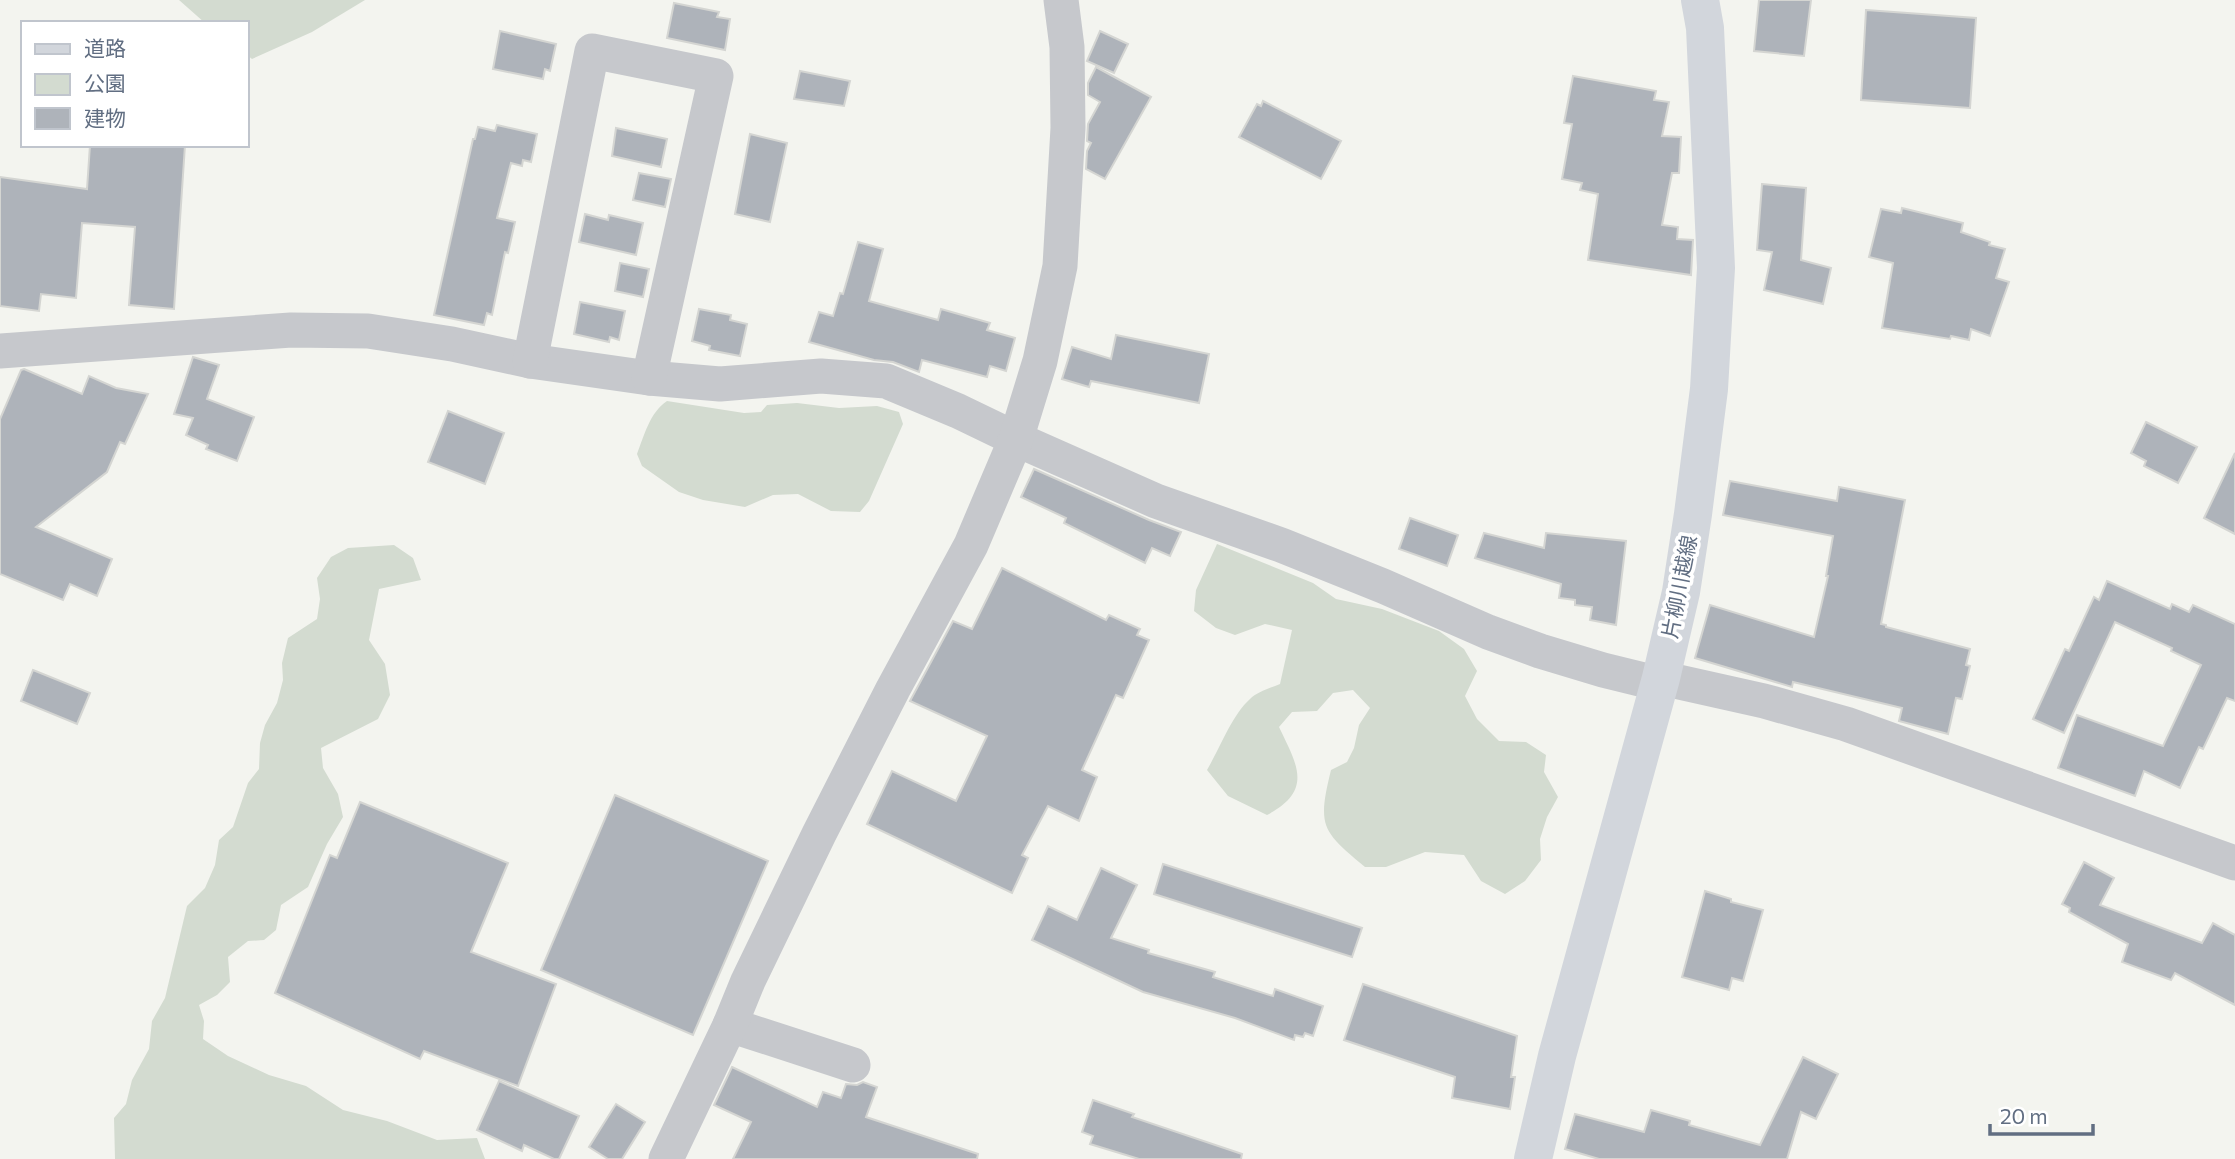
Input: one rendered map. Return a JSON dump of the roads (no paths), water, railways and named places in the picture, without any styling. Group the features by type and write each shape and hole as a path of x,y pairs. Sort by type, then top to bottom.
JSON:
{"main road":[{"name":"片柳川越線","path":"1533,1159 1557,1056 1661,681 1681,592 1693,514 1709,389 1716,268 1705,28 1700,0"}],"street":[{"path":"666,1159 819,834 971,545 1016,439 1040,361 1060,266 1068,128 1068,47 1061,0"},
{"path":"530,361 592,51 716,76 649,378"},
{"path":"0,351 291,330 368,331 452,344 530,361 649,378 720,384 821,376 886,381 1156,501 1281,545 1488,632 1540,651 1603,670 1764,701 1846,724 2235,863"},
{"path":"730,1025 853,1065"}]}
